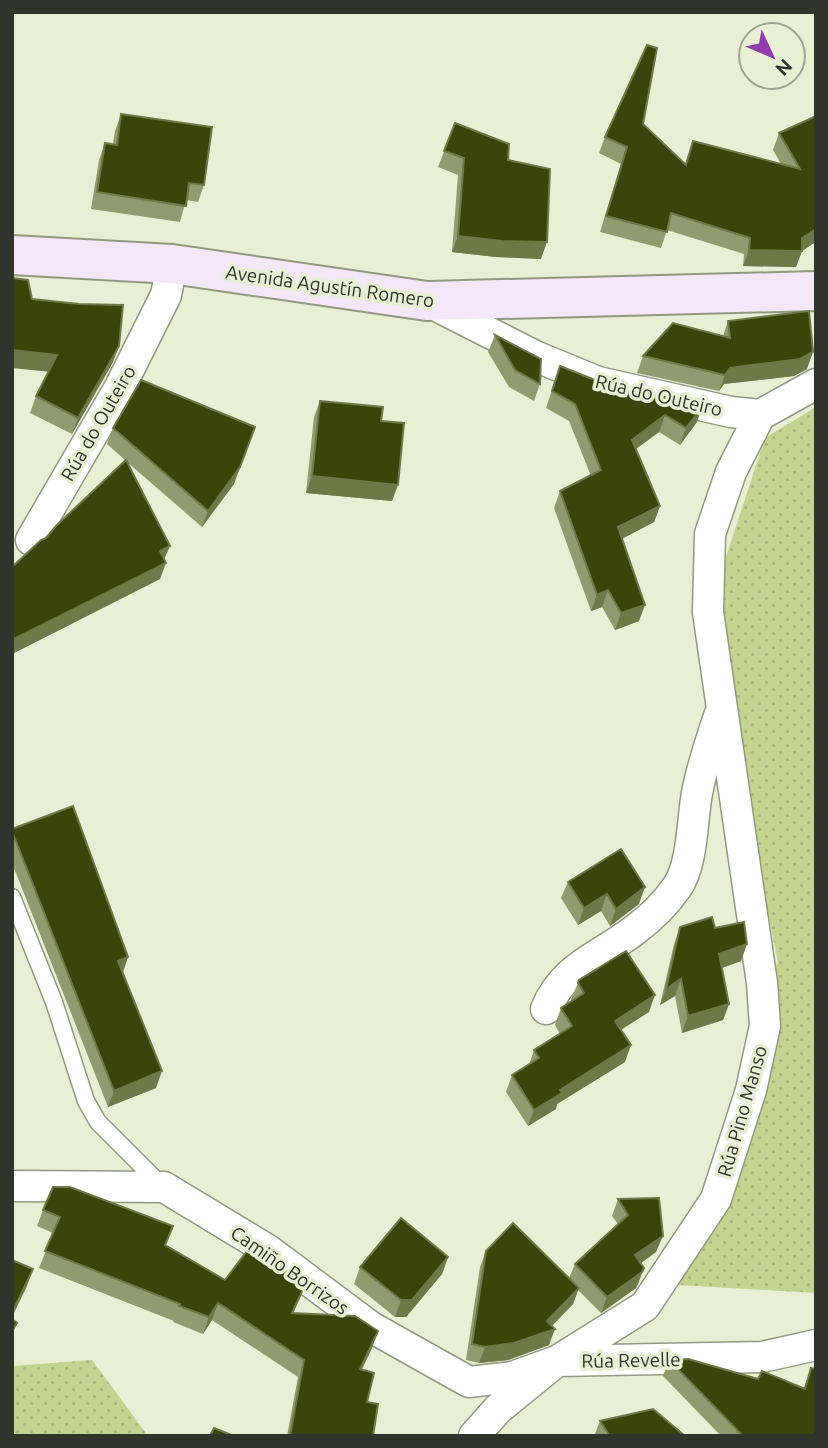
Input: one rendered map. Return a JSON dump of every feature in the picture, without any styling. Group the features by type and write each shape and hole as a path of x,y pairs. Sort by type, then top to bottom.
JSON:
{"street":[{"name":"Avenida Agustín Romero","path":"12,255 172,264 427,301 816,291"},
{"name":"Rúa do Outeiro","path":"31,540 120,387 166,295 172,264"},
{"name":"Rúa do Outeiro","path":"427,301 537,357 598,382 731,412 760,415"},
{"path":"760,415 816,384"},
{"name":"Rúa Pino Manso","path":"557,1361 645,1306 716,1199 751,1090 765,1026 762,983 708,612 710,534 731,472 760,415"},
{"name":"Rúa Pino Manso","path":"546,1009 552,993 561,981 587,959 636,930 661,908 679,884 687,860 697,792 722,709"},
{"path":"12,1186 164,1187"},
{"name":"Camiño Borrizos","path":"164,1187 268,1250 371,1327 469,1382 512,1377 557,1361"},
{"name":"Rúa Revelle","path":"474,1436 498,1409 557,1361 762,1357 816,1345"}],"lane":[{"path":"12,897 54,1002 86,1101 98,1122 164,1187"}],"green space":[{"path":"816,407 816,1293 661,1284 716,1199 762,983 778,963 708,612 765,438"},
{"path":"92,1360 148,1436 12,1436 12,1366"}],"building":[{"path":"647,45 657,48 643,124 686,165 693,141 800,169 779,133 816,116 816,229 802,238 802,251 749,250 750,238 671,213 667,232 606,216 627,147 605,137"},
{"path":"121,114 212,127 204,185 189,183 186,206 97,192 105,143 117,145"},
{"path":"455,123 509,144 508,160 550,169 547,242 458,236 464,158 444,151"},
{"path":"12,278 28,280 32,299 123,305 119,346 78,418 36,396 57,355 12,350"},
{"path":"809,311 813,352 800,359 730,368 725,375 643,356 673,323 730,338 728,321"},
{"path":"495,335 541,359 540,384 515,370"},
{"path":"560,366 600,382 703,406 686,428 665,415 632,440 660,506 618,527 645,605 621,613 608,590 597,595 560,491 601,470 575,404 552,391"},
{"path":"141,380 255,427 240,467 208,511 113,428"},
{"path":"320,401 383,407 381,421 404,423 398,485 312,476"},
{"path":"126,460 170,546 160,551 166,563 12,640 12,567 46,538"},
{"path":"73,806 128,957 118,961 162,1071 114,1091 12,831"},
{"path":"621,849 645,887 616,909 607,894 584,908 568,882"},
{"path":"712,917 715,928 744,922 747,944 719,954 729,1004 688,1016 681,979 666,989 680,927"},
{"path":"626,951 655,995 615,1021 631,1045 560,1090 562,1093 534,1110 512,1075 539,1058 534,1050 572,1026 561,1008 584,993 579,980"},
{"path":"53,1187 70,1187 173,1226 165,1245 225,1280 250,1247 306,1283 292,1313 355,1316 378,1331 360,1369 374,1373 367,1402 378,1404 373,1436 290,1436 304,1360 218,1303 209,1317 45,1251 60,1217 43,1210"},
{"path":"659,1198 663,1236 635,1255 644,1268 642,1272 607,1297 575,1264 628,1215 618,1199"},
{"path":"401,1218 448,1257 412,1300 401,1300 360,1267"},
{"path":"513,1223 579,1288 547,1321 555,1329 514,1343 485,1347 472,1344 486,1251"},
{"path":"12,1260 33,1269 12,1313"},
{"path":"688,1359 758,1379 762,1371 805,1389 811,1368 816,1369 816,1436 743,1436 669,1360"},
{"path":"653,1409 685,1436 610,1436 600,1421"},
{"path":"214,1428 234,1436 210,1436"}]}
